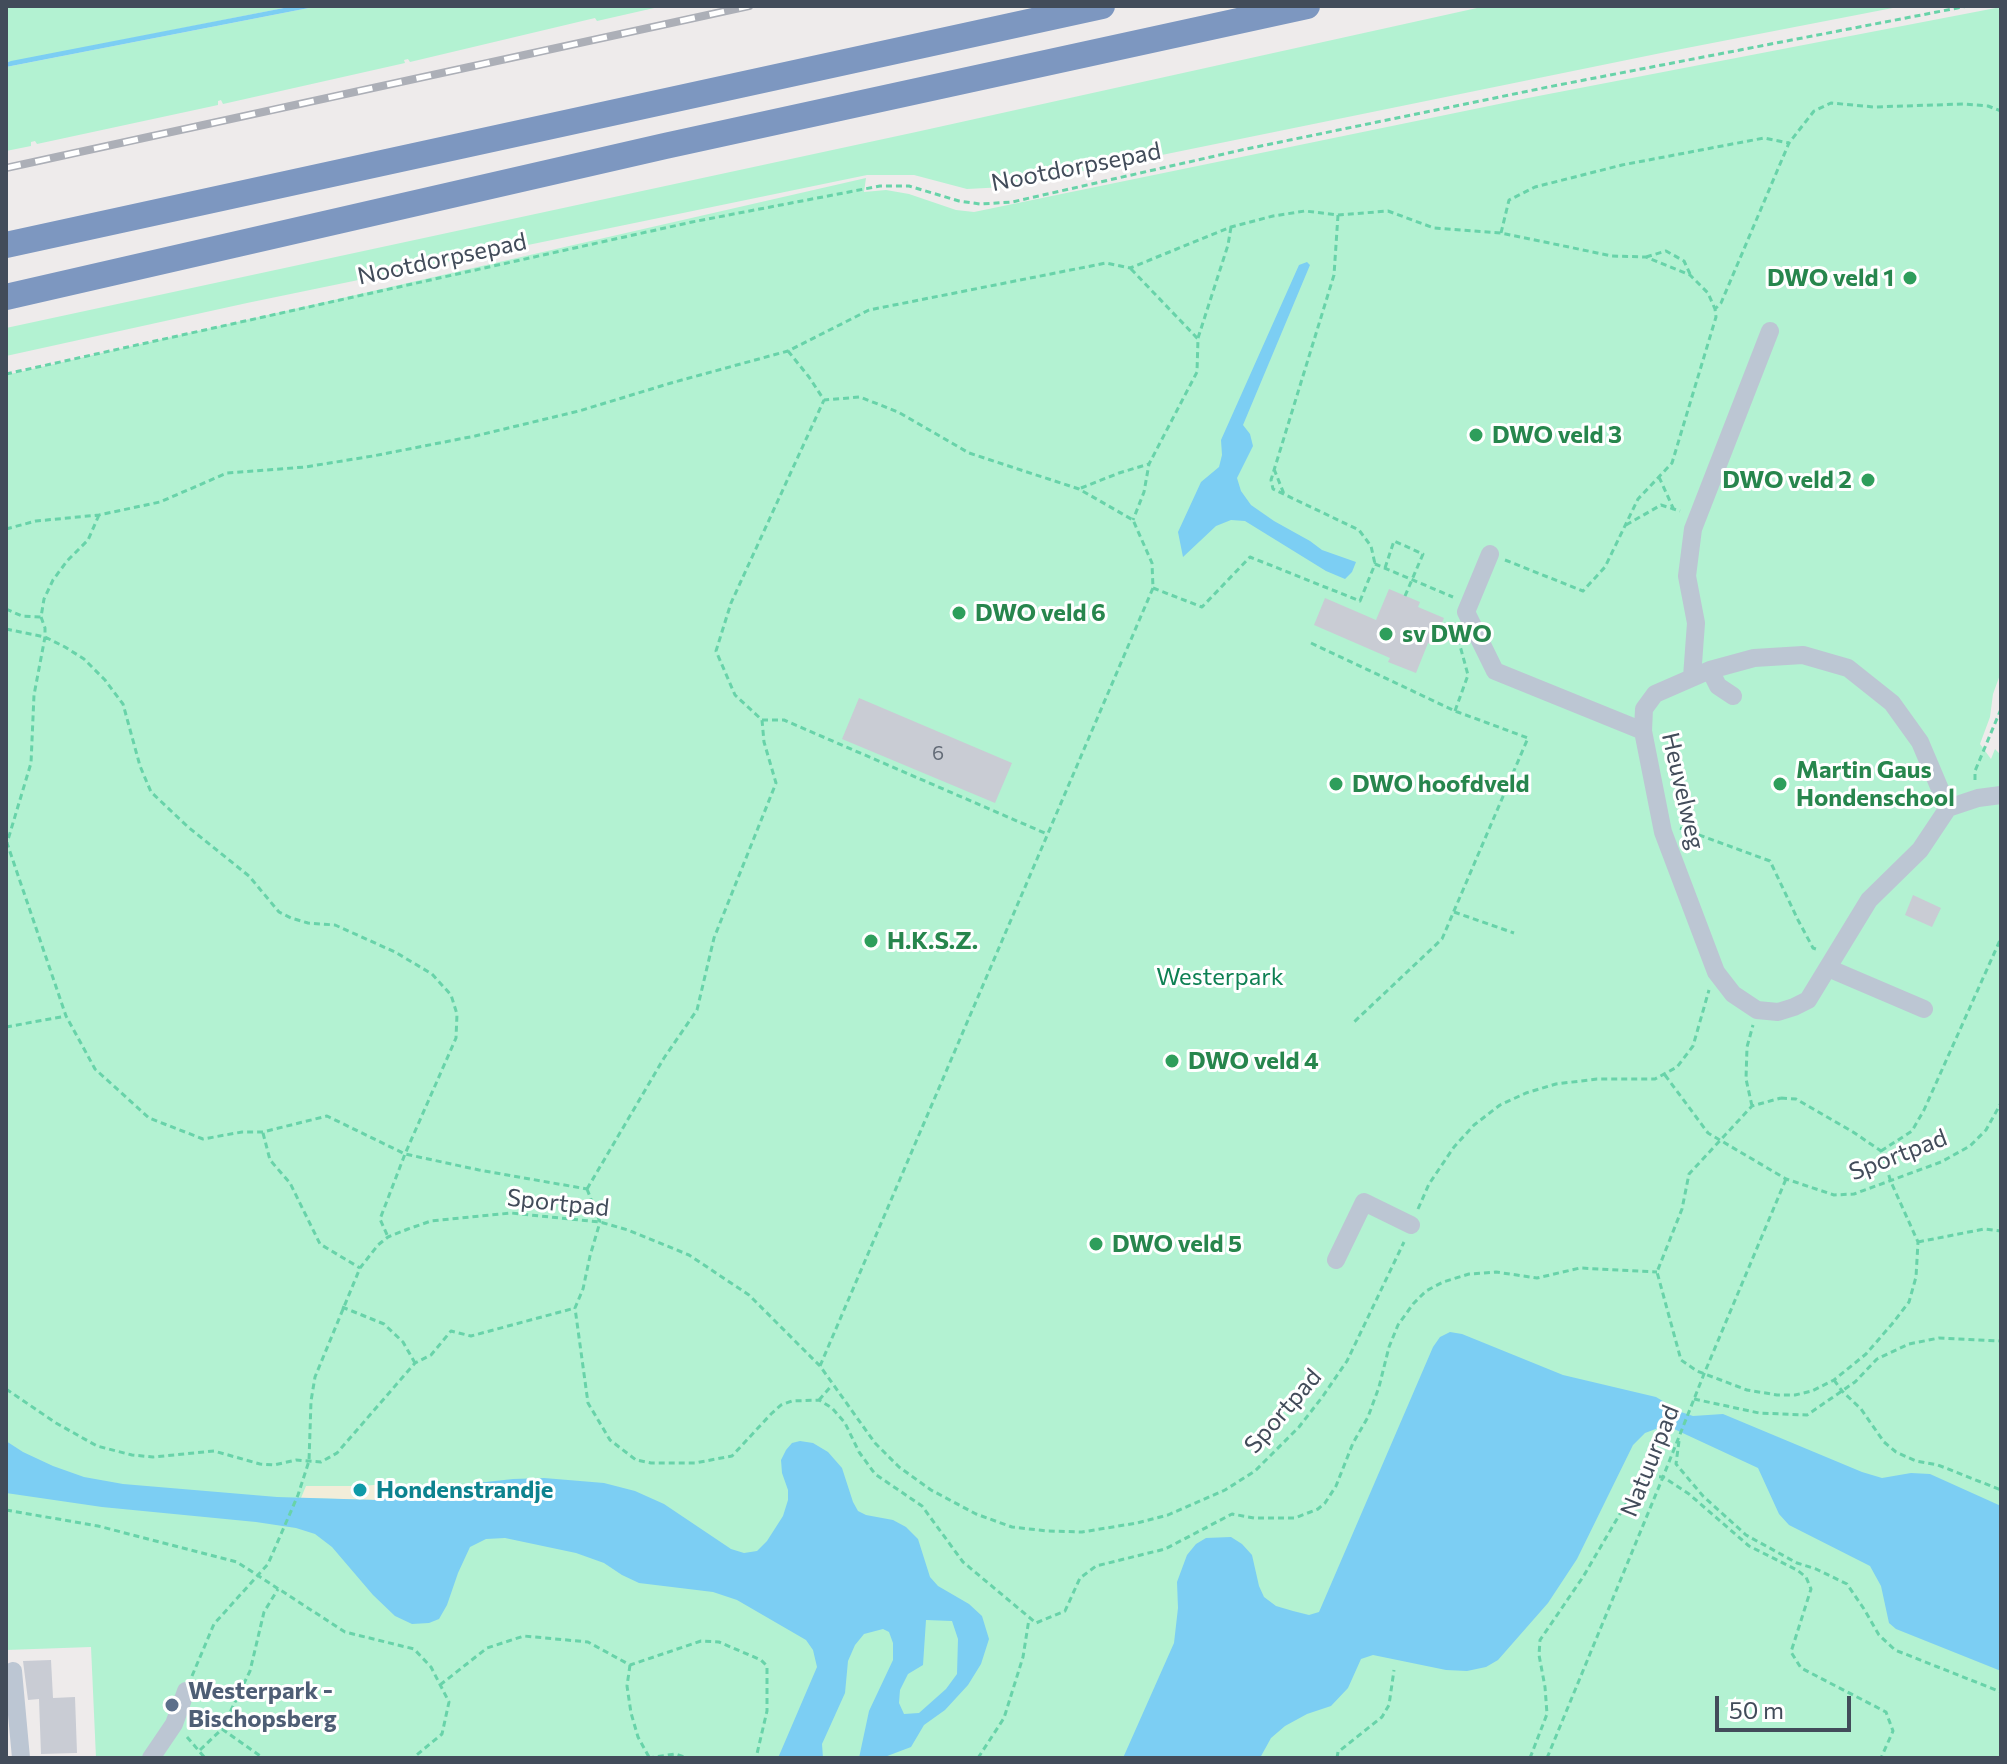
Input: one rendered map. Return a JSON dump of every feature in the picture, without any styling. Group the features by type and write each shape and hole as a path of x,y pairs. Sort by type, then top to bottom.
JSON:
{"highway":[{"path":"6,245 1102,6"},
{"path":"6,297 589,163 1307,6"}],"street":[{"path":"1733,696 1701,674 1687,576 1693,529 1770,331"},
{"path":"1490,554 1466,612 1495,671 1643,731"},
{"name":"Heuvelweg","path":"1757,1010 1733,994 1716,972 1663,832 1643,731 1644,709 1655,694 1701,674 1754,658 1803,655 1848,668 1892,703 1906,722 1920,742 1948,808"},
{"path":"1757,1010 1778,1012 1808,1000 1869,900 1920,850 1948,808 1978,798 2001,795"},
{"path":"1831,963 1924,1009"},
{"path":"1336,1260 1364,1202 1411,1225"},
{"path":"13,1671 21,1758"},
{"path":"151,1758 174,1724 186,1691"}],"path":[{"name":"Nootdorpsepad","path":"6,374 692,222 880,186 909,186 980,204 1012,202 1261,146 1548,87 1968,6"},
{"path":"1715,309 1721,303 1789,143 1814,111 1831,103 1874,107 1963,104 1988,106 2001,111"},
{"path":"1501,233 1509,200 1535,187 1622,165 1764,138 1789,143"},
{"path":"6,529 36,521 99,515 160,502 227,473 305,467 373,456 579,411 788,351 869,310 1106,263 1130,268 1231,227 1273,216 1305,211 1338,215 1388,211 1434,228 1501,233 1612,256 1646,257 1666,251 1684,261 1690,275 1708,293 1716,317 1672,463 1638,499 1605,567 1583,591 1490,554"},
{"path":"1153,588 1202,607 1250,557 1360,601 1375,564 1371,546 1359,530 1273,489 1271,480 1334,275 1338,215"},
{"path":"1133,520 1144,492 1149,464 1197,372 1198,339 1231,227"},
{"path":"1646,257 1690,275"},
{"path":"1130,268 1198,339"},
{"path":"788,351 824,400"},
{"path":"820,1366 1153,588 1152,563 1133,520 1079,489 969,453 898,412 860,397 824,400"},
{"path":"587,1189 664,1058 697,1010 714,938 776,783 764,742 762,720 735,695 716,651 731,603 824,400"},
{"path":"1079,489 1149,464"},
{"path":"1274,469 1284,494"},
{"path":"1659,476 1674,510"},
{"path":"1626,525 1661,505 1686,513"},
{"path":"99,515 88,540 67,561 44,599 41,617 45,637 34,695 31,763 7,843 66,1016 95,1069 149,1118 203,1139 242,1132 263,1132 327,1116 405,1154 587,1189"},
{"path":"1385,568 1394,541 1423,554 1405,596"},
{"path":"1375,564 1469,604"},
{"path":"6,609 22,616 41,617"},
{"path":"6,629 45,637 84,659 123,704 140,766 151,792 188,827 249,876 279,912 299,921 335,925 395,952 432,974 451,995 457,1014 456,1038 380,1219 388,1237"},
{"path":"1455,711 1468,675 1456,631"},
{"path":"1311,643 1455,711 1528,738 1442,939 1354,1022"},
{"path":"1978,798 1975,771 2001,709"},
{"path":"1997,719 2001,728"},
{"path":"762,720 784,720 1047,834"},
{"path":"1661,821 1770,861 1813,948 1831,963"},
{"path":"1453,912 1514,933"},
{"path":"1881,1151 1912,1131 1924,1110 2001,938"},
{"path":"1665,1075 1677,1067 1693,1046 1716,972"},
{"path":"1752,1106 1746,1079 1747,1047 1757,1010"},
{"path":"6,1027 66,1016"},
{"name":"Sportpad","path":"186,1691 214,1624 268,1564 298,1495 309,1461 315,1377 360,1268 370,1253 388,1237 431,1221 511,1213 600,1222 689,1255 749,1295 820,1366 875,1443 899,1467 931,1490 976,1514 1012,1527 1082,1532 1168,1515 1225,1490 1255,1471 1299,1427 1347,1361 1402,1249 1429,1184 1454,1147 1474,1125 1500,1105 1556,1084 1597,1079 1655,1079 1665,1075 1708,1133 1786,1179 1834,1195 1854,1194 1941,1162 1970,1146 1986,1130 2001,1103"},
{"path":"1781,1098 1796,1099 1881,1151 1891,1182 1918,1242 1916,1277 1909,1302 1866,1354 1834,1380 1795,1395 1747,1390 1704,1374 1681,1360 1657,1272 1682,1209 1689,1174 1752,1106 1781,1098"},
{"path":"263,1132 270,1160 290,1183 320,1244 360,1268"},
{"name":"Natuurpad","path":"1547,1758 1786,1179"},
{"path":"587,1189 600,1222 575,1308 588,1403 610,1440 636,1460 651,1463 695,1463 732,1456 781,1405 792,1401 819,1400 832,1408 845,1423 859,1452 875,1474 922,1506 963,1562 1036,1623 1065,1611 1080,1578 1096,1566 1165,1549 1232,1514 1254,1518 1295,1518 1318,1509 1336,1486 1353,1443 1368,1417 1398,1325 1426,1291 1469,1274 1496,1272 1537,1278 1580,1268 1657,1272"},
{"path":"1918,1242 1984,1229 2001,1231"},
{"path":"342,1307 384,1324 403,1342 415,1363"},
{"path":"6,1389 97,1446 132,1455 153,1457 214,1451 260,1464 274,1465 296,1460 321,1462 337,1453 415,1363 431,1355 451,1331 471,1336 575,1308"},
{"path":"1694,1399 1759,1413 1807,1415 1855,1382 1877,1359 1909,1344 1939,1338 2001,1341"},
{"path":"1834,1380 1861,1409 1884,1442 1896,1452 2001,1490"},
{"path":"819,1400 833,1384"},
{"path":"1679,1437 1676,1464 1703,1496 1746,1535 1797,1563 1847,1584 1879,1635 1895,1650 2001,1692"},
{"path":"1530,1758 1547,1714 1539,1655 1540,1640 1583,1577 1638,1483 1650,1476 1663,1477 1689,1494 1749,1546 1806,1577 1811,1589 1791,1652 1801,1668 1886,1712 1893,1731 1881,1758"},
{"path":"6,1510 98,1526 237,1562 345,1632 414,1649 431,1667 449,1702 442,1734 413,1758"},
{"path":"200,1750 222,1729 250,1671 264,1612 278,1589"},
{"path":"978,1758 1004,1718 1023,1657 1029,1619"},
{"path":"440,1685 487,1648 524,1636 588,1642 630,1665 701,1641 719,1642 761,1660 767,1666 767,1711 756,1758"},
{"path":"630,1665 627,1686 631,1713 648,1758 675,1754 688,1758"},
{"path":"1337,1758 1338,1752 1382,1717 1389,1705 1394,1670"},
{"path":"174,1724 205,1758"},
{"path":"222,1729 263,1758"}],"green space":[{"path":"6,6 294,6 6,63"},
{"path":"319,6 663,6 597,21 595,18 410,62 408,59 404,60 405,63 223,104 221,100 218,105 37,144 35,141 31,142 31,146 6,151 6,67"},
{"path":"1486,6 1903,6 1005,187 967,189 914,175 867,175 6,356 6,328"},
{"name":"Westerpark","path":"2001,7 2001,672 1980,744 1991,759 1995,749 2001,755 2001,1758 96,1758 91,1647 6,1650 6,375 866,178 864,192 886,190 909,194 956,210 974,212 1528,98"}],"sand":[{"name":"Hondenstrandje","path":"401,1483 421,1493 377,1500 301,1498 306,1486"}],"water":[{"path":"294,6 319,6 6,67 6,63 11,61"},
{"path":"1307,262 1310,265 1243,425 1250,434 1253,446 1237,478 1241,491 1251,505 1322,550 1356,562 1352,572 1345,579 1326,571 1245,521 1231,520 1216,526 1183,557 1178,532 1201,482 1219,467 1221,440 1299,265"},
{"path":"1450,1332 1563,1375 1656,1397 1693,1416 1723,1414 1862,1472 1882,1478 1911,1473 1930,1474 2001,1506 2001,1671 1896,1629 1889,1623 1881,1586 1870,1566 1789,1525 1779,1514 1758,1468 1674,1429 1661,1427 1645,1433 1633,1445 1577,1559 1548,1603 1498,1660 1486,1667 1467,1671 1446,1670 1373,1655 1361,1659 1348,1688 1331,1706 1285,1726 1271,1738 1260,1758 1123,1758 1174,1643 1177,1582 1187,1555 1206,1538 1231,1537 1252,1555 1264,1597 1276,1606 1293,1611 1309,1615 1319,1612 1433,1347 1440,1337"},
{"path":"6,1441 53,1466 84,1477 123,1484 277,1497 377,1500 477,1483 544,1478 604,1483 635,1491 664,1504 731,1549 744,1553 757,1551 783,1516 788,1490 781,1460 792,1443 800,1441 813,1443 828,1452 842,1468 858,1511 893,1520 918,1539 930,1577 938,1586 969,1604 982,1616 989,1639 981,1664 968,1685 945,1710 924,1725 911,1747 882,1758 859,1758 869,1711 893,1660 893,1643 889,1632 883,1629 864,1634 848,1661 845,1693 822,1744 823,1758 778,1758 817,1667 813,1650 806,1640 737,1600 713,1592 639,1583 604,1563 576,1553 505,1538 486,1539 470,1547 439,1619 412,1624 395,1616 332,1547 315,1534 256,1522 102,1507 6,1493","holes":["926,1620 952,1621 958,1639 957,1674 946,1689 919,1713 904,1714 899,1703 900,1690 908,1674 923,1665"]}],"building":[{"name":"sv DWO","path":"1389,589 1420,602 1418,607 1444,618 1433,645 1428,643 1416,673 1388,662 1390,658 1314,625 1325,598 1376,620"},
{"path":"859,698 1012,763 995,803 842,739"},
{"path":"1913,895 1941,908 1932,927 1905,915"},
{"path":"51,1660 53,1698 75,1697 77,1753 41,1754 39,1699 28,1700 23,1661"}],"railway":[{"path":"6,168 749,6"}],"place":[{"name":"DWO veld 1","path":"1910,278"},
{"name":"DWO veld 3","path":"1476,435"},
{"name":"DWO veld 2","path":"1868,480"},
{"name":"DWO veld 6","path":"959,613"},
{"name":"sv DWO","path":"1386,634"},
{"name":"DWO hoofdveld","path":"1336,784"},
{"name":"Martin Gaus Hondenschool","path":"1780,784"},
{"name":"H.K.S.Z.","path":"871,941"},
{"name":"DWO veld 4","path":"1172,1061"},
{"name":"DWO veld 5","path":"1096,1244"},
{"name":"Hondenstrandje","path":"360,1490"},
{"name":"Westerpark - Bischopsberg","path":"172,1705"}]}
